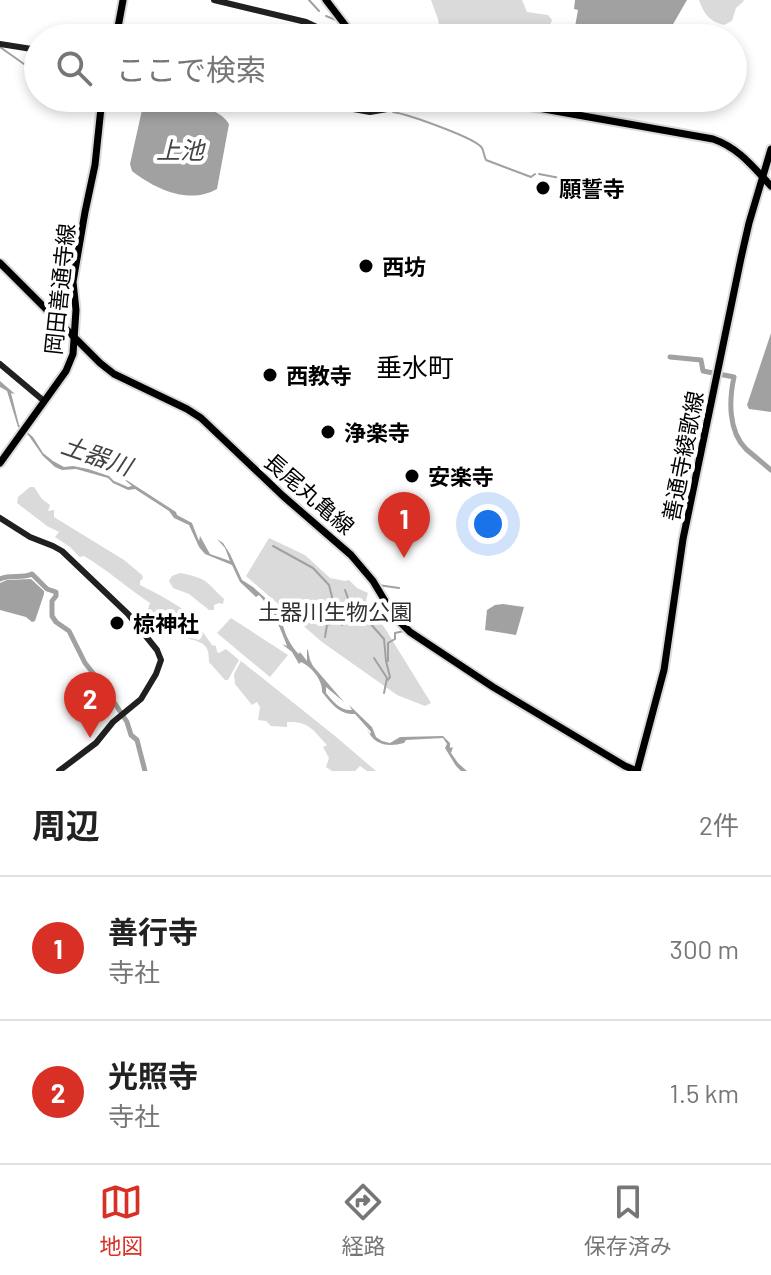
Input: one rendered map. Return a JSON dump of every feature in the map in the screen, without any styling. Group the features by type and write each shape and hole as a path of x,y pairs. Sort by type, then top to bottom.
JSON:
{"main road":[{"path":"119,24 123,0"},
{"path":"326,0 344,24"},
{"name":"岡田善通寺線","path":"0,463 70,364 75,339 73,282 95,165 101,112"},
{"path":"561,112 713,139 738,152 771,186"},
{"name":"善通寺綾歌線","path":"637,771 664,670 683,539 749,223 771,149"},
{"name":"長尾丸亀線","path":"0,263 114,374 201,418 351,555 373,581 394,616 410,632 542,717 637,771"}],"street":[{"path":"214,0 310,24"},
{"path":"0,44 24,48"},
{"path":"0,364 43,402"},
{"path":"0,518 30,537 62,551 128,614 160,657 161,665 141,699 113,722 96,743 59,771"}],"green space":[{"path":"431,0 522,0 527,12 548,15 552,20 550,24 439,24"},
{"path":"699,0 744,1 736,8 732,21 726,24 714,21"},
{"path":"34,487 50,505 48,511 54,510 54,517 124,560 142,575 140,585 181,608 200,626 193,628 179,616 168,629 159,623 144,622 150,603 93,561 80,557 55,537 59,532 17,503 18,497"},
{"name":"土器川生物公園","path":"269,538 305,555 330,578 349,580 368,593 366,600 431,703 425,706 397,695 322,642 246,576"},
{"path":"180,573 206,582 224,599 223,604 214,605 214,610 209,610 189,594 173,588 169,581"},
{"path":"231,618 288,655 270,677 217,633"},
{"path":"200,628 216,646 217,652 226,649 239,660 228,680 209,662 204,645 187,638 199,640 200,635 192,633"},
{"path":"241,661 376,771 367,771 360,766 355,771 332,771 326,767 329,758 323,747 327,745 310,728 294,722 287,722 287,727 271,726 266,721 258,720 260,707 257,702 252,705 235,684 234,674"}],"water":[{"path":"575,0 687,0 673,24 576,24 578,10 574,9"},
{"name":"上池","path":"142,112 216,112 229,124 217,189 206,194 184,195 162,189 132,171 130,164"},
{"path":"771,333 771,412 749,409 747,405"},
{"path":"0,381 15,394 11,393 19,425 53,461 64,467 88,469 132,486 120,476 192,523 199,541 200,536 210,554 230,561 217,539 223,543 242,580 281,612 289,640 307,661 308,650 313,666 344,702 326,687 326,693 337,705 352,710 349,705 382,741 390,743 400,737 443,736 450,743 450,748 453,747 451,753 467,771 461,771 456,766 443,738 382,744 370,735 367,729 371,732 355,714 336,708 322,692 321,683 313,671 301,662 299,664 292,652 282,644 287,646 272,613 259,595 256,597 240,582 232,565 205,554 189,525 174,518 169,511 135,489 128,490 108,478 76,469 55,467 18,427 7,391 0,387"},
{"path":"31,579 44,591 35,621 0,610 0,583"},
{"path":"503,604 524,607 516,635 485,630 487,610"}],"waterway":[{"path":"309,0 319,11"},
{"path":"326,16 336,20"},
{"path":"0,47 24,64"},
{"path":"393,112 468,138 482,148 486,160 531,177 535,174"},
{"path":"539,174 565,179"},
{"path":"670,357 701,360 703,371 734,377 731,405 736,433 746,449 771,470"},
{"path":"273,546 313,568 329,585 333,601 343,614 342,625"},
{"path":"0,579 32,574 47,589 56,592 52,601 52,616 69,631 85,663 101,683 108,686"},
{"path":"378,585 399,588"},
{"path":"345,590 349,601 361,609 384,639 388,680"},
{"path":"325,637 327,625 341,620"},
{"path":"388,661 388,643 395,639 395,633 404,631"},
{"path":"374,658 387,678 384,693"},
{"path":"110,690 131,735 137,740 145,771"}],"place":[{"name":"願誓寺","path":"543,188"},
{"name":"西坊","path":"366,266"},
{"name":"西教寺","path":"270,375"},
{"name":"浄楽寺","path":"328,432"},
{"name":"安楽寺","path":"412,476"},
{"name":"善行寺","path":"404,558"},
{"name":"椋神社","path":"117,623"},
{"name":"光照寺","path":"90,738"}],"district":[{"name":"垂水町","path":"415,366"}],"water label":[{"name":"土器川","path":"97,455"}]}
